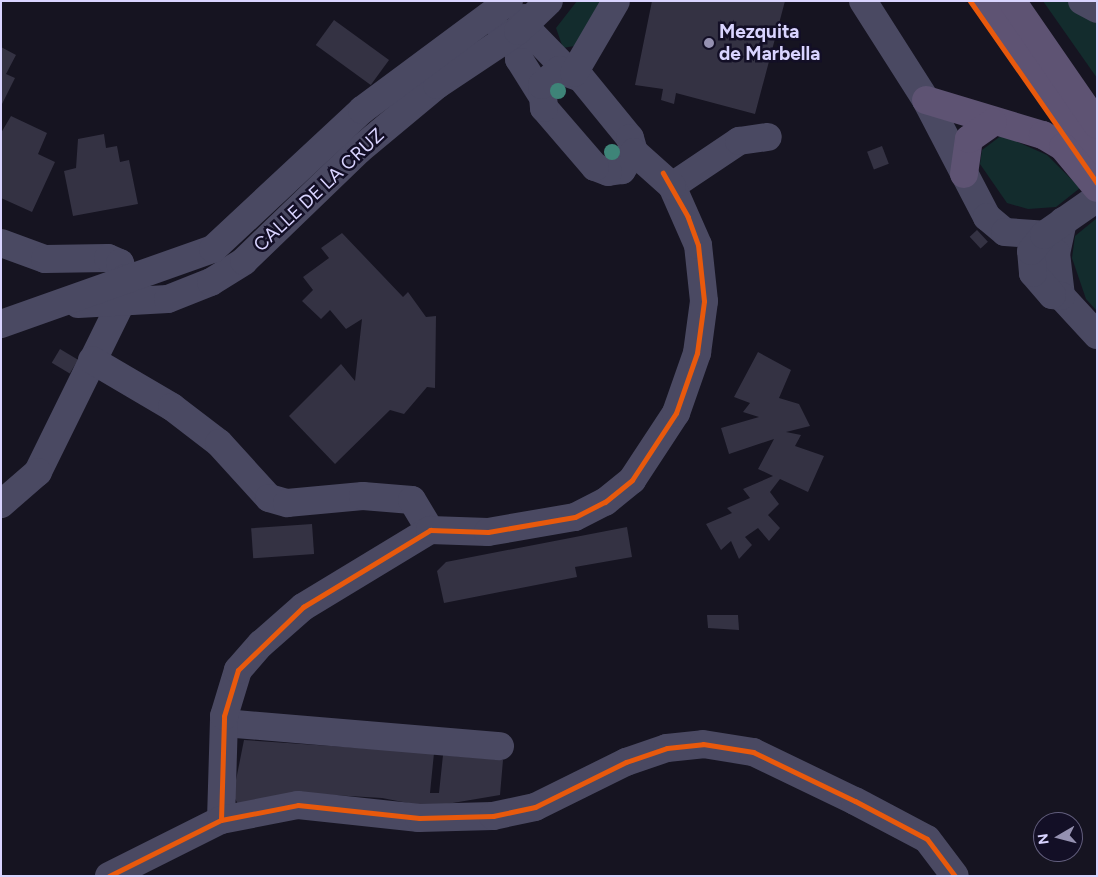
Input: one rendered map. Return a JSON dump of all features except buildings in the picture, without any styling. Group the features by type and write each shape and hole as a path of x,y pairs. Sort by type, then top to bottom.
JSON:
{"main road":[{"path":"987,1 1097,157"},
{"path":"1012,1 1097,124"},
{"path":"926,100 993,122 1020,126 1063,147 1097,188"},
{"path":"964,174 969,139 993,122"}],"street":[{"name":"CALLE DE LA CRUZ","path":"1,324 60,305 124,290 213,248 362,110 419,65 509,1"},
{"path":"533,1 518,31 519,59 540,92 544,108 601,170 622,170 634,152"},
{"name":"CALLE DE LA CRUZ","path":"124,290 168,299 210,282 244,260 359,150 437,85 518,31 549,1"},
{"path":"540,92 546,78 571,72 616,1"},
{"path":"864,1 926,100 964,174 984,205 987,217 1005,232 1008,244 1030,266 1052,295 1060,287"},
{"path":"1082,1 1097,9"},
{"path":"221,820 224,723 238,670 261,644 303,607 430,530 488,532 575,517 605,502 632,480 676,413 699,336 704,301 698,245 668,179 634,152 630,138 547,45 518,31 482,37 444,60 419,65"},
{"path":"668,179 739,141 768,137"},
{"path":"1005,232 1049,226 1097,198"},
{"path":"984,205 1016,220 1049,226"},
{"path":"1030,266 1031,251 1049,226"},
{"path":"1049,226 1056,253 1060,287 1097,335"},
{"path":"1,243 45,259 108,258 120,263 124,290 38,472 1,504"},
{"path":"92,360 172,407 220,443 269,498 287,503 363,496 412,500 430,530"},
{"path":"224,723 500,746"},
{"path":"109,876 221,820 298,805 419,818 493,816 535,807 626,762 666,748 703,744 753,752 927,839 955,876"}],"green space":[{"path":"577,1 608,1 580,45 563,48 556,28"},
{"path":"1043,1 1067,1 1097,20 1097,78"},
{"path":"1002,135 1047,155 1080,188 1056,207 1028,209 1007,203 980,164 982,150"},
{"path":"1097,218 1097,311 1086,299 1072,258 1075,236"}],"cycle path":[{"path":"970,1 1097,183"},
{"path":"221,820 224,716 238,670 303,607 430,530 488,532 575,517 605,502 632,480 676,413 697,353 704,301 698,245 688,217 663,173"},
{"path":"109,876 221,820 298,805 419,818 493,816 535,807 626,762 667,748 703,744 753,752 855,801 927,839 955,876"}],"place":[{"name":"Mezquita de Marbella","path":"709,43"}]}
